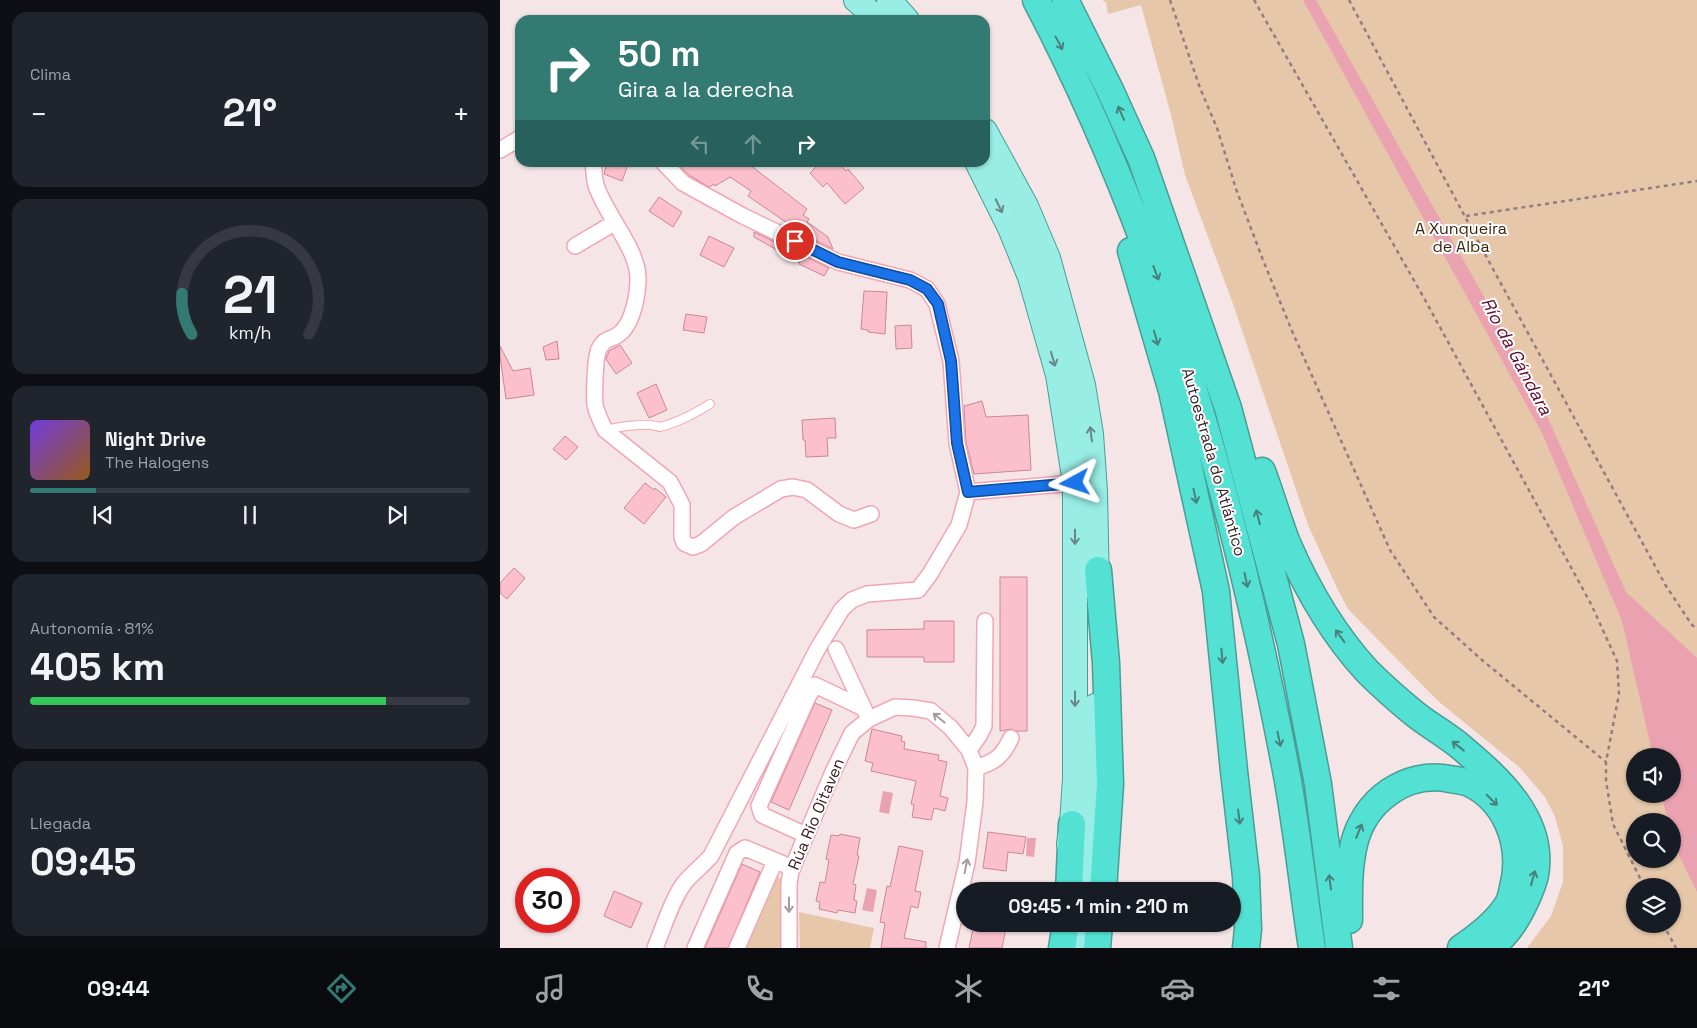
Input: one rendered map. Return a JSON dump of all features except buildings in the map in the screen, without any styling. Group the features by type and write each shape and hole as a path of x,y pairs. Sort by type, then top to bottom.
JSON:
{"highway":[{"name":"Autoestrada do Atlántico","path":"1036,0 1082,90 1115,164 1166,301 1212,448 1240,556 1286,772 1312,948"},
{"name":"Autoestrada do Atlántico","path":"1065,0 1110,90 1141,158 1228,408 1290,644 1318,784 1339,948"},
{"path":"1082,90 1172,391 1216,591 1246,876 1248,929 1246,948"},
{"path":"1141,158 1171,205 1287,541 1322,611 1367,671 1415,714 1461,747 1510,792 1527,818 1536,850 1535,876 1522,910 1502,939 1490,948"},
{"path":"1098,570 1106,663 1110,784 1104,882"},
{"path":"1352,948 1349,876 1354,843 1366,815 1385,794 1400,785 1425,777 1468,782 1484,793 1495,803 1507,819 1517,851 1516,871 1508,903 1494,922 1474,940 1461,948"},
{"path":"1069,882 1072,824"},
{"path":"1062,948 1065,932"},
{"path":"1097,948 1099,932"}],"main road":[{"path":"856,0 873,15"},
{"path":"889,0 902,15"},
{"path":"990,139 1026,206 1048,258 1081,376 1091,434 1098,570 1095,662 1095,778 1087,882"},
{"path":"980,167 1010,228 1030,277 1058,375 1075,483 1075,778 1072,824 1063,882"},
{"path":"1052,948 1055,932"},
{"path":"1077,948 1080,932"}],"street":[{"path":"500,150 515,141"},
{"path":"594,167 596,185 635,263 638,278 633,314 626,329 618,336 607,338 598,350 594,386 595,405 605,430 670,482 682,505 682,537 684,544 693,546 701,544 734,517 781,489 793,487 807,490 839,514 854,520 871,514"},
{"path":"655,948 679,891 686,881 711,856 818,648 842,609 852,600 866,594 918,590 930,574 959,524 968,492 957,443 951,361 938,304 927,289 910,280 838,262 743,216 683,183 668,167"},
{"path":"575,246 614,223"},
{"path":"968,492 1075,483"},
{"path":"969,750 984,726 984,621"},
{"path":"836,649 866,714"},
{"path":"806,835 762,815 759,806 808,697 815,686 866,714"},
{"name":"Rúa Río Oitaven","path":"789,948 789,884 793,868 845,746 866,714 895,707 930,711 951,728 969,750 976,768"},
{"path":"947,948 967,863 976,768 991,763 1005,751 1011,738"},
{"path":"694,948 737,854 745,848 793,868"},
{"path":"737,948 775,861"}],"lane":[{"path":"605,430 615,427 654,424 659,427 664,426 694,414 710,404"}],"path":[{"path":"1170,0 1200,88 1217,128 1236,189 1263,260 1292,331 1390,550 1434,618 1606,762"},
{"path":"1254,0 1424,298 1591,604 1617,661 1619,694 1606,762 1606,781 1613,824 1640,878"},
{"path":"1349,0 1666,586 1692,625 1697,629"},
{"path":"1466,216 1697,181"},
{"path":"1668,933 1676,948"}],"green space":[{"name":"A Xunqueira de Alba","path":"1103,0 1697,0 1697,948 1527,948 1551,916 1563,882 1563,846 1555,817 1545,797 1519,767 1438,701 1348,609 1308,525 1233,304 1185,175 1141,5 1108,14 1106,2"},
{"path":"775,876 782,879 782,948 741,948"},
{"path":"799,912 874,928 870,948 800,948"}],"water":[{"name":"Río da Gándara","path":"1303,0 1316,0 1529,376 1626,592 1697,658 1697,892 1681,859 1681,813 1666,813 1663,803 1681,803 1681,748 1651,748 1622,621 1542,433"},
{"path":"883,791 893,793 889,814 879,812"},
{"path":"1027,838 1036,838 1034,857 1026,856"},
{"path":"867,888 877,890 873,912 862,910"}],"route":[{"path":"795,241 838,262 910,280 927,289 938,304 951,361 957,443 968,492 1075,483"}]}
